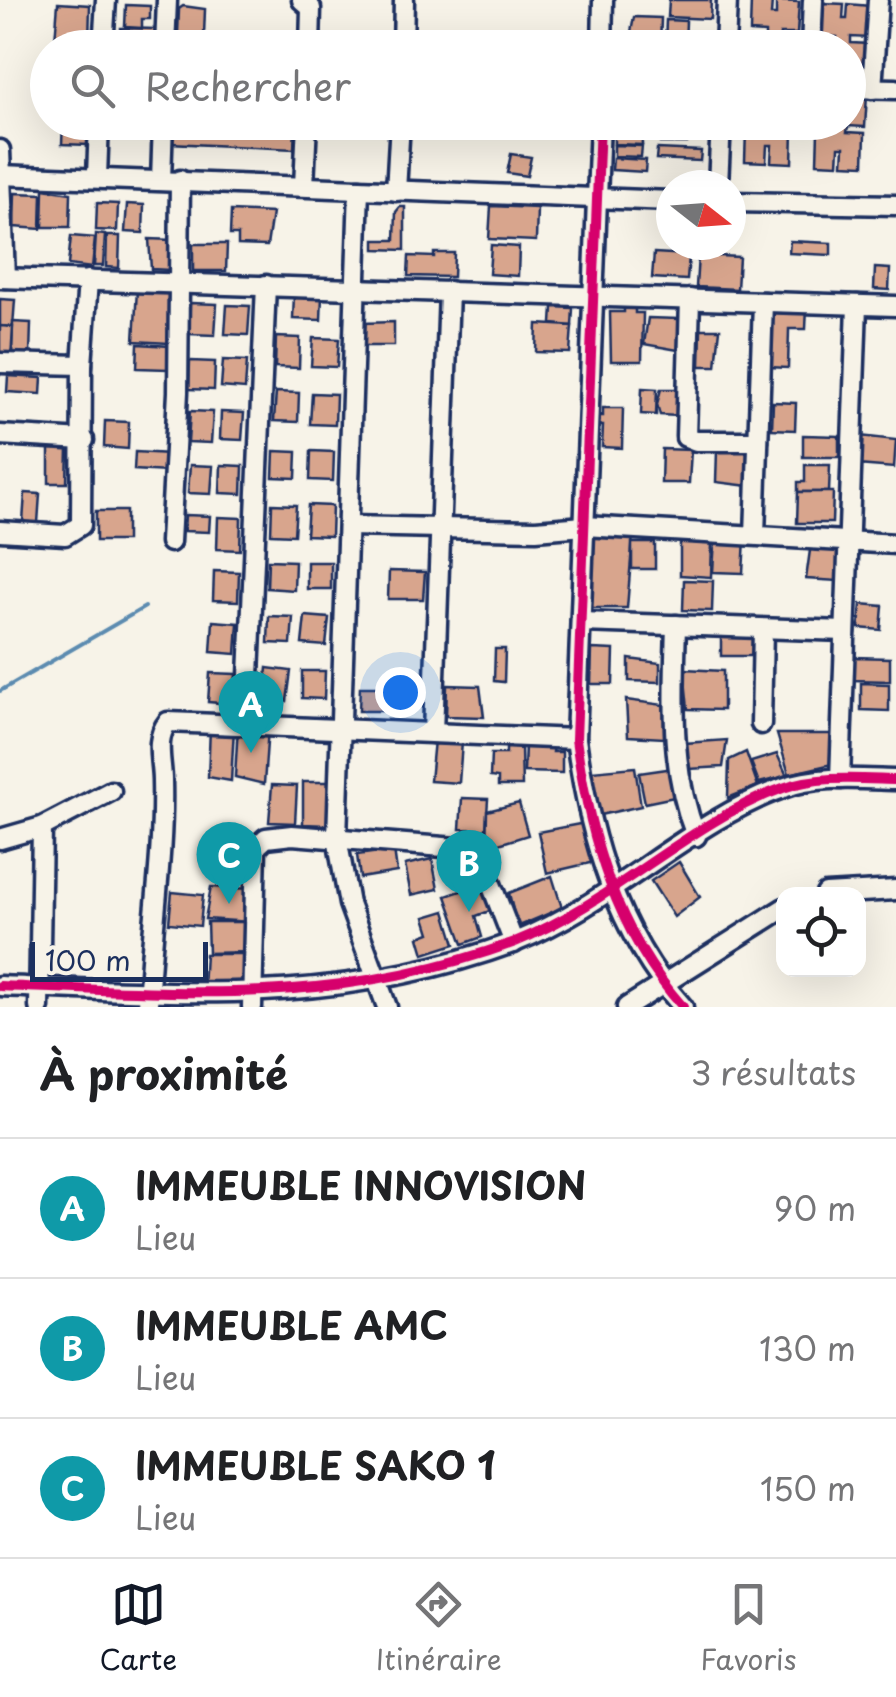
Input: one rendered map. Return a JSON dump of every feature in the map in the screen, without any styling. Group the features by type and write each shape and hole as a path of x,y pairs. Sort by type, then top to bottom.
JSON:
{"street":[{"path":"104,30 106,0"},
{"path":"165,30 166,0"},
{"path":"302,0 312,8 311,30"},
{"path":"403,30 404,0"},
{"path":"603,30 604,0"},
{"path":"726,30 727,0"},
{"path":"812,30 813,0"},
{"path":"872,89 878,0"},
{"path":"866,89 896,90"},
{"path":"96,178 99,140"},
{"path":"165,140 180,280 170,542"},
{"path":"304,186 305,140"},
{"path":"396,191 399,140"},
{"path":"599,140 576,739 587,812 612,893 665,987 683,1007"},
{"path":"719,170 720,140"},
{"path":"0,150 2,278 180,280 896,306"},
{"path":"0,175 656,201"},
{"path":"359,189 336,838 350,904 387,1007"},
{"path":"746,202 896,205"},
{"path":"0,531 66,535 81,526 82,365 88,280"},
{"path":"247,722 266,285"},
{"path":"433,733 449,291"},
{"path":"690,300 686,437 696,442 758,441"},
{"path":"756,535 763,302"},
{"path":"840,779 858,305"},
{"path":"0,364 82,365"},
{"path":"0,436 84,440"},
{"path":"350,526 584,526 896,544"},
{"path":"581,622 846,631"},
{"path":"676,625 675,757 684,804 696,836"},
{"path":"761,724 763,629"},
{"path":"148,1000 162,784 161,730 168,722 247,722 576,739"},
{"path":"0,986 148,1000 253,1002 376,984 436,970 514,943 612,893 737,808 787,786 840,779 896,780"},
{"path":"0,839 42,826 111,791"},
{"path":"39,1007 42,826"},
{"path":"253,1002 256,846 273,836 448,846 479,853 514,943"},
{"path":"866,892 896,890"},
{"path":"627,1007 665,987 776,911"}],"building":[{"path":"669,0 711,0 710,19 668,17"},
{"path":"751,0 772,1 771,15 776,15 776,1 799,2 797,30 750,30"},
{"path":"58,3 90,5 89,30 56,30"},
{"path":"823,3 844,4 843,19 847,19 848,4 870,6 869,38 866,30 822,30"},
{"path":"126,5 150,6 150,19 142,19 142,28 125,27"},
{"path":"179,9 205,9 204,30 178,30"},
{"path":"634,17 661,18 661,30 631,30"},
{"path":"666,20 686,21 686,30 666,30"},
{"path":"866,44 869,44 866,76"},
{"path":"62,140 89,140 89,145 62,144"},
{"path":"170,140 294,140 294,149 170,143"},
{"path":"614,140 642,140 642,145 614,144"},
{"path":"660,140 687,140 687,143"},
{"path":"746,140 793,140 792,163 771,162 772,145 767,145 766,162 745,161"},
{"path":"818,140 865,140 864,165 843,164 844,147 839,147 838,164 817,163"},
{"path":"614,145 642,146 641,157 614,156"},
{"path":"657,149 701,151 700,161 656,159"},
{"path":"511,154 531,157 527,176 507,173"},
{"path":"613,158 646,160 645,172 612,170"},
{"path":"44,189 71,193 70,227 43,227"},
{"path":"15,193 42,194 41,229 14,227"},
{"path":"97,203 118,204 117,231 96,230"},
{"path":"127,204 144,205 143,233 125,232"},
{"path":"491,206 537,208 536,241 489,239"},
{"path":"405,207 405,250 375,249 375,240 395,240 396,212"},
{"path":"231,211 272,213 267,246 238,245 238,235 230,235"},
{"path":"96,234 105,235 103,266 94,266"},
{"path":"71,236 95,238 92,268 68,265"},
{"path":"107,236 120,236 119,268 106,267"},
{"path":"149,239 172,240 170,270 151,269"},
{"path":"790,241 831,243 831,255 789,253"},
{"path":"193,244 227,244 226,271 193,271"},
{"path":"491,245 519,247 518,276 489,274"},
{"path":"434,253 454,253 453,277 408,276 409,256 434,257"},
{"path":"654,253 656,260 689,260 687,280 652,278"},
{"path":"698,260 739,260 737,289 696,287"},
{"path":"875,268 890,269 889,290 874,289"},
{"path":"137,289 171,290 169,343 134,341"},
{"path":"294,294 322,295 321,320 293,319"},
{"path":"0,299 15,300 13,327 0,326"},
{"path":"190,303 217,304 215,335 189,334"},
{"path":"227,305 250,306 248,335 225,334"},
{"path":"624,306 635,306 635,313 643,313 642,361 611,361 610,312 624,312"},
{"path":"771,306 807,307 806,329 789,329 788,368 769,367"},
{"path":"553,307 573,308 572,326 552,324"},
{"path":"648,318 679,319 678,350 644,344"},
{"path":"13,322 31,323 30,355 12,354"},
{"path":"394,322 394,346 362,346 362,323"},
{"path":"537,324 572,326 570,353 536,352"},
{"path":"0,326 13,327 11,361 0,361"},
{"path":"701,329 720,329 716,366 700,366"},
{"path":"276,337 300,338 299,368 275,367"},
{"path":"313,338 339,339 337,367 311,366"},
{"path":"138,344 170,346 168,369 137,368"},
{"path":"223,360 247,361 245,389 221,387"},
{"path":"190,361 215,362 214,390 189,389"},
{"path":"8,376 42,378 41,394 7,392"},
{"path":"642,388 657,389 656,415 641,414"},
{"path":"661,389 678,389 677,416 660,415 657,404"},
{"path":"276,392 299,393 298,422 274,421"},
{"path":"312,393 336,394 335,425 310,424"},
{"path":"773,402 796,403 795,430 772,429"},
{"path":"603,408 623,408 622,448 602,447 603,426 597,426 597,416 603,416"},
{"path":"190,411 213,412 211,443 188,442"},
{"path":"221,412 244,413 242,440 220,439"},
{"path":"105,421 129,422 128,449 104,447"},
{"path":"803,435 839,436 839,457 803,457"},
{"path":"860,436 896,440 894,468 858,465"},
{"path":"49,449 68,449 67,483 49,483"},
{"path":"662,449 691,450 689,483 661,483"},
{"path":"752,449 749,486 716,482 717,450"},
{"path":"274,451 297,452 296,478 273,477"},
{"path":"311,451 334,452 333,481 310,480"},
{"path":"135,452 169,454 167,472 134,470"},
{"path":"190,465 213,466 211,494 188,493"},
{"path":"221,465 243,466 242,494 220,493"},
{"path":"805,465 830,465 829,492 798,492 798,482 805,482"},
{"path":"798,492 833,492 832,523 797,523"},
{"path":"25,493 40,494 38,523 23,522"},
{"path":"272,504 296,505 294,535 271,534"},
{"path":"308,505 332,506 331,536 306,535"},
{"path":"96,511 126,511 126,541 96,541"},
{"path":"185,515 210,516 209,532 184,531"},
{"path":"218,517 241,518 240,550 217,549"},
{"path":"592,532 633,535 627,608 591,608"},
{"path":"715,538 745,539 743,573 713,572"},
{"path":"680,542 712,542 711,577 680,575"},
{"path":"632,543 655,543 655,569 632,569"},
{"path":"811,543 840,547 838,581 806,579"},
{"path":"268,560 295,561 294,590 267,588"},
{"path":"307,562 331,562 331,589 307,589"},
{"path":"214,571 239,572 238,601 213,600"},
{"path":"389,571 425,572 423,599 388,599"},
{"path":"684,580 713,581 712,611 683,610"},
{"path":"861,604 883,606 881,630 859,628"},
{"path":"269,616 293,617 291,644 268,643"},
{"path":"305,616 329,618 326,646 302,644"},
{"path":"213,621 238,623 236,654 211,652"},
{"path":"721,633 754,634 753,656 721,656"},
{"path":"495,649 505,649 504,682 494,681"},
{"path":"592,649 614,650 613,684 591,684"},
{"path":"853,657 890,658 890,681 852,680"},
{"path":"629,659 660,663 660,682 629,681"},
{"path":"267,668 291,671 287,701 264,698"},
{"path":"684,669 723,671 723,710 688,709"},
{"path":"302,671 325,671 324,699 302,698"},
{"path":"210,673 236,674 233,704 208,702"},
{"path":"861,683 889,684 889,711 861,710"},
{"path":"447,685 480,686 484,717 446,716"},
{"path":"360,687 382,687 381,711 359,711"},
{"path":"626,700 664,705 664,738 628,736"},
{"path":"238,726 268,728 264,784 235,777"},
{"path":"210,728 234,728 231,781 208,777"},
{"path":"777,734 833,734 832,764 789,774"},
{"path":"434,740 462,742 459,783 430,781"},
{"path":"727,740 723,767 689,769 685,743"},
{"path":"525,744 554,745 553,752 562,752 562,773 524,772"},
{"path":"506,748 521,749 522,786 498,786 498,778 490,777 491,754 506,754"},
{"path":"746,752 758,786 728,798 729,760"},
{"path":"777,754 787,776 759,783 751,762"},
{"path":"635,767 641,806 600,815 591,771"},
{"path":"674,768 679,796 645,803 639,773"},
{"path":"303,782 329,782 328,825 303,824"},
{"path":"272,785 297,786 295,823 269,822"},
{"path":"462,798 488,799 486,830 460,829"},
{"path":"519,803 528,835 486,848 487,811"},
{"path":"585,823 594,862 547,873 538,832"},
{"path":"394,850 397,872 360,878 357,855"},
{"path":"432,859 438,889 411,895 405,865"},
{"path":"679,862 700,897 674,917 651,881"},
{"path":"552,876 562,908 517,927 509,893"},
{"path":"484,883 495,909 476,916 482,937 463,944 446,896"},
{"path":"211,887 251,889 251,922 205,919"},
{"path":"172,892 203,895 200,926 169,923"},
{"path":"445,911 455,944 424,954 419,937 430,933 425,917"},
{"path":"207,922 249,922 249,952 208,953"},
{"path":"205,954 249,954 249,985 203,988"}],"waterway":[{"path":"0,691 145,607"}],"cycle path":[{"path":"599,140 576,739 589,811 609,881 640,947 683,1007"},
{"path":"0,986 260,991 386,977 450,963 551,926 716,820 783,788 825,779 896,780"}],"place":[{"name":"IMMEUBLE INNOVISION","path":"251,753"},
{"name":"IMMEUBLE SAKO 1","path":"229,904"},
{"name":"IMMEUBLE AMC","path":"469,912"}]}
